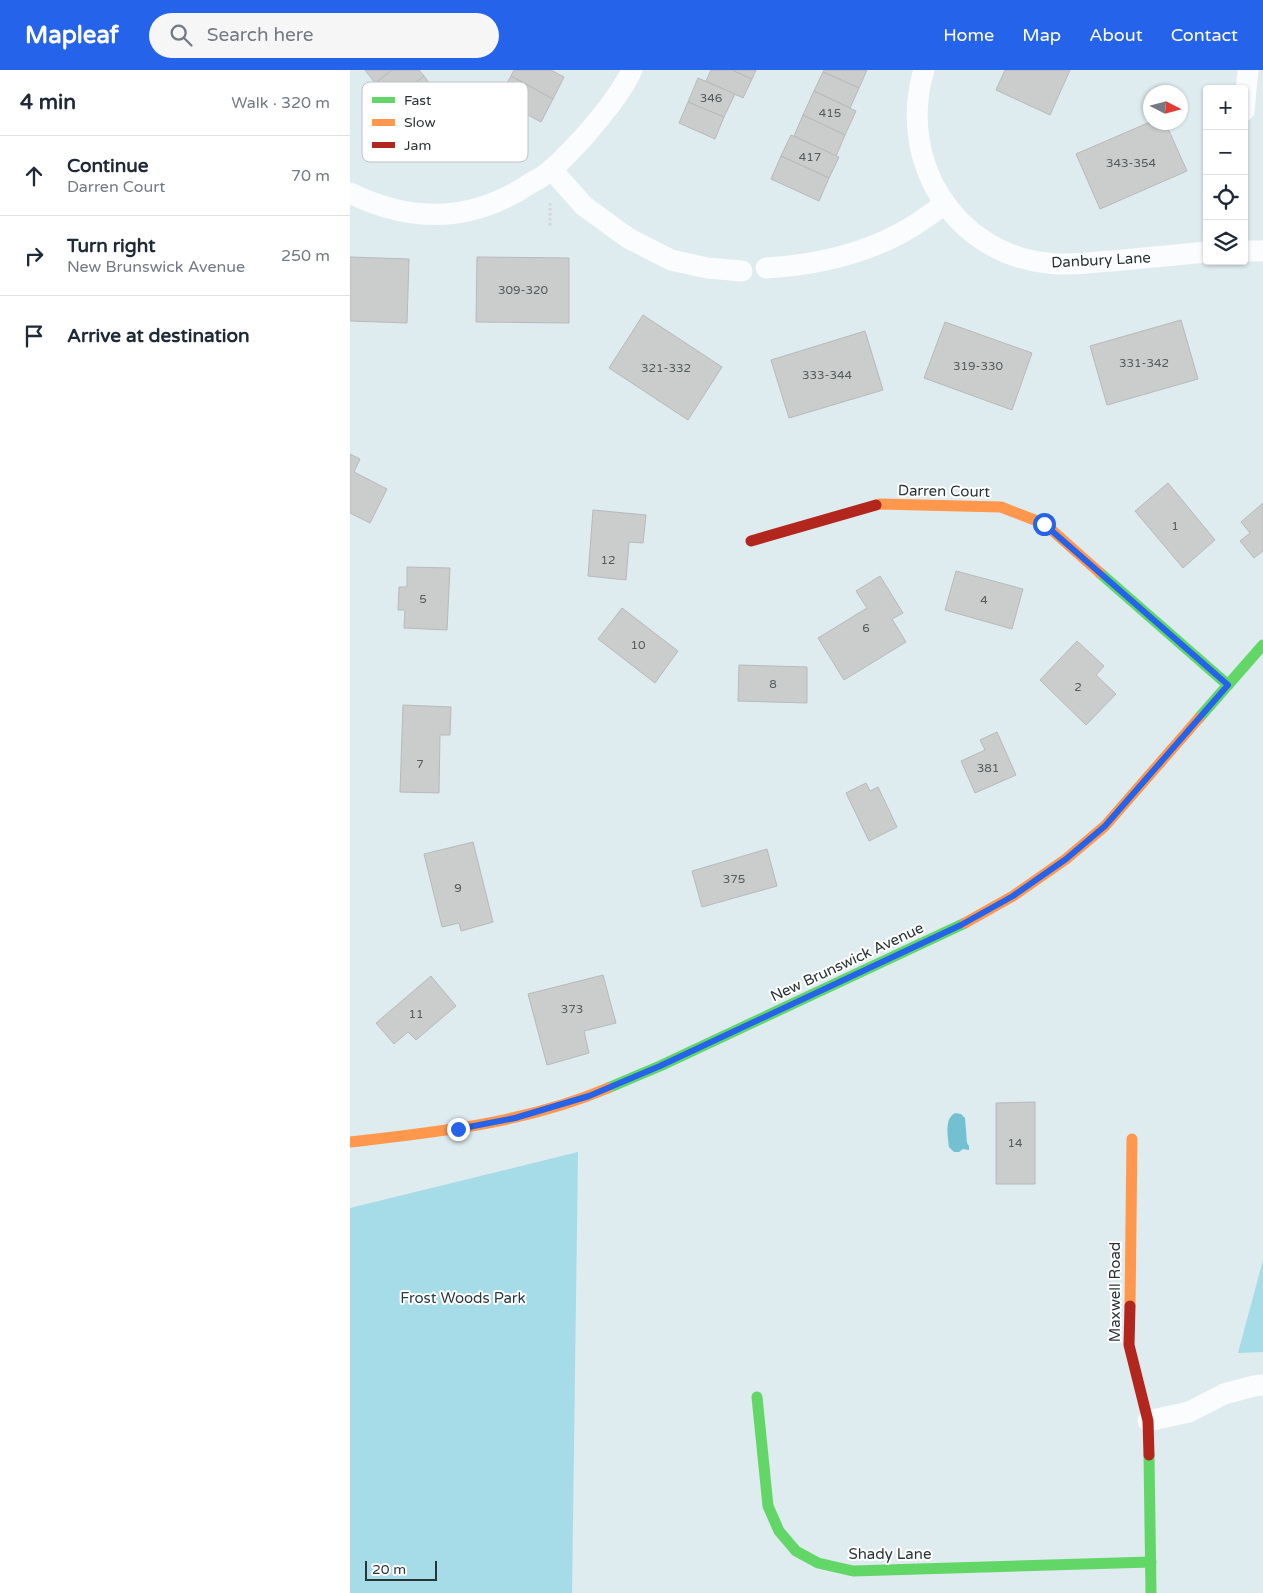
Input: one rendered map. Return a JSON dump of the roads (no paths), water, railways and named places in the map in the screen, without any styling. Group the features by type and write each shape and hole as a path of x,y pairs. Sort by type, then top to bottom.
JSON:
{"street":[{"path":"356,201 407,213 425,215 471,210 498,202 515,194 552,170 595,124 624,85 632,70"},
{"name":"Danbury Lane","path":"924,70 917,97 916,112 919,143 928,173 945,204 963,224 987,243 1015,256 1038,262 1061,264 1203,252"},
{"path":"1247,85 1248,70"},
{"path":"552,170 584,206 628,238 671,260 707,268 742,271"},
{"path":"766,268 797,266 827,261 857,252 885,241 913,226 945,204"},
{"path":"1248,251 1263,251"},
{"name":"Darren Court","path":"751,541 880,504 1001,507 1044,524 1228,685"},
{"name":"New Brunswick Avenue","path":"350,1142 439,1132 515,1118 589,1096 660,1066 961,925 1013,896 1066,859 1105,826 1263,645"},
{"name":"Maxwell Road","path":"1132,1139 1129,1345 1148,1421 1151,1593"},
{"path":"1148,1421 1189,1412 1224,1394 1263,1385"},
{"name":"Shady Lane","path":"758,1397 768,1506 779,1531 796,1550 818,1563 853,1571 1151,1562"}],"park label":[{"name":"Frost Woods Park","path":"463,1298"}]}
